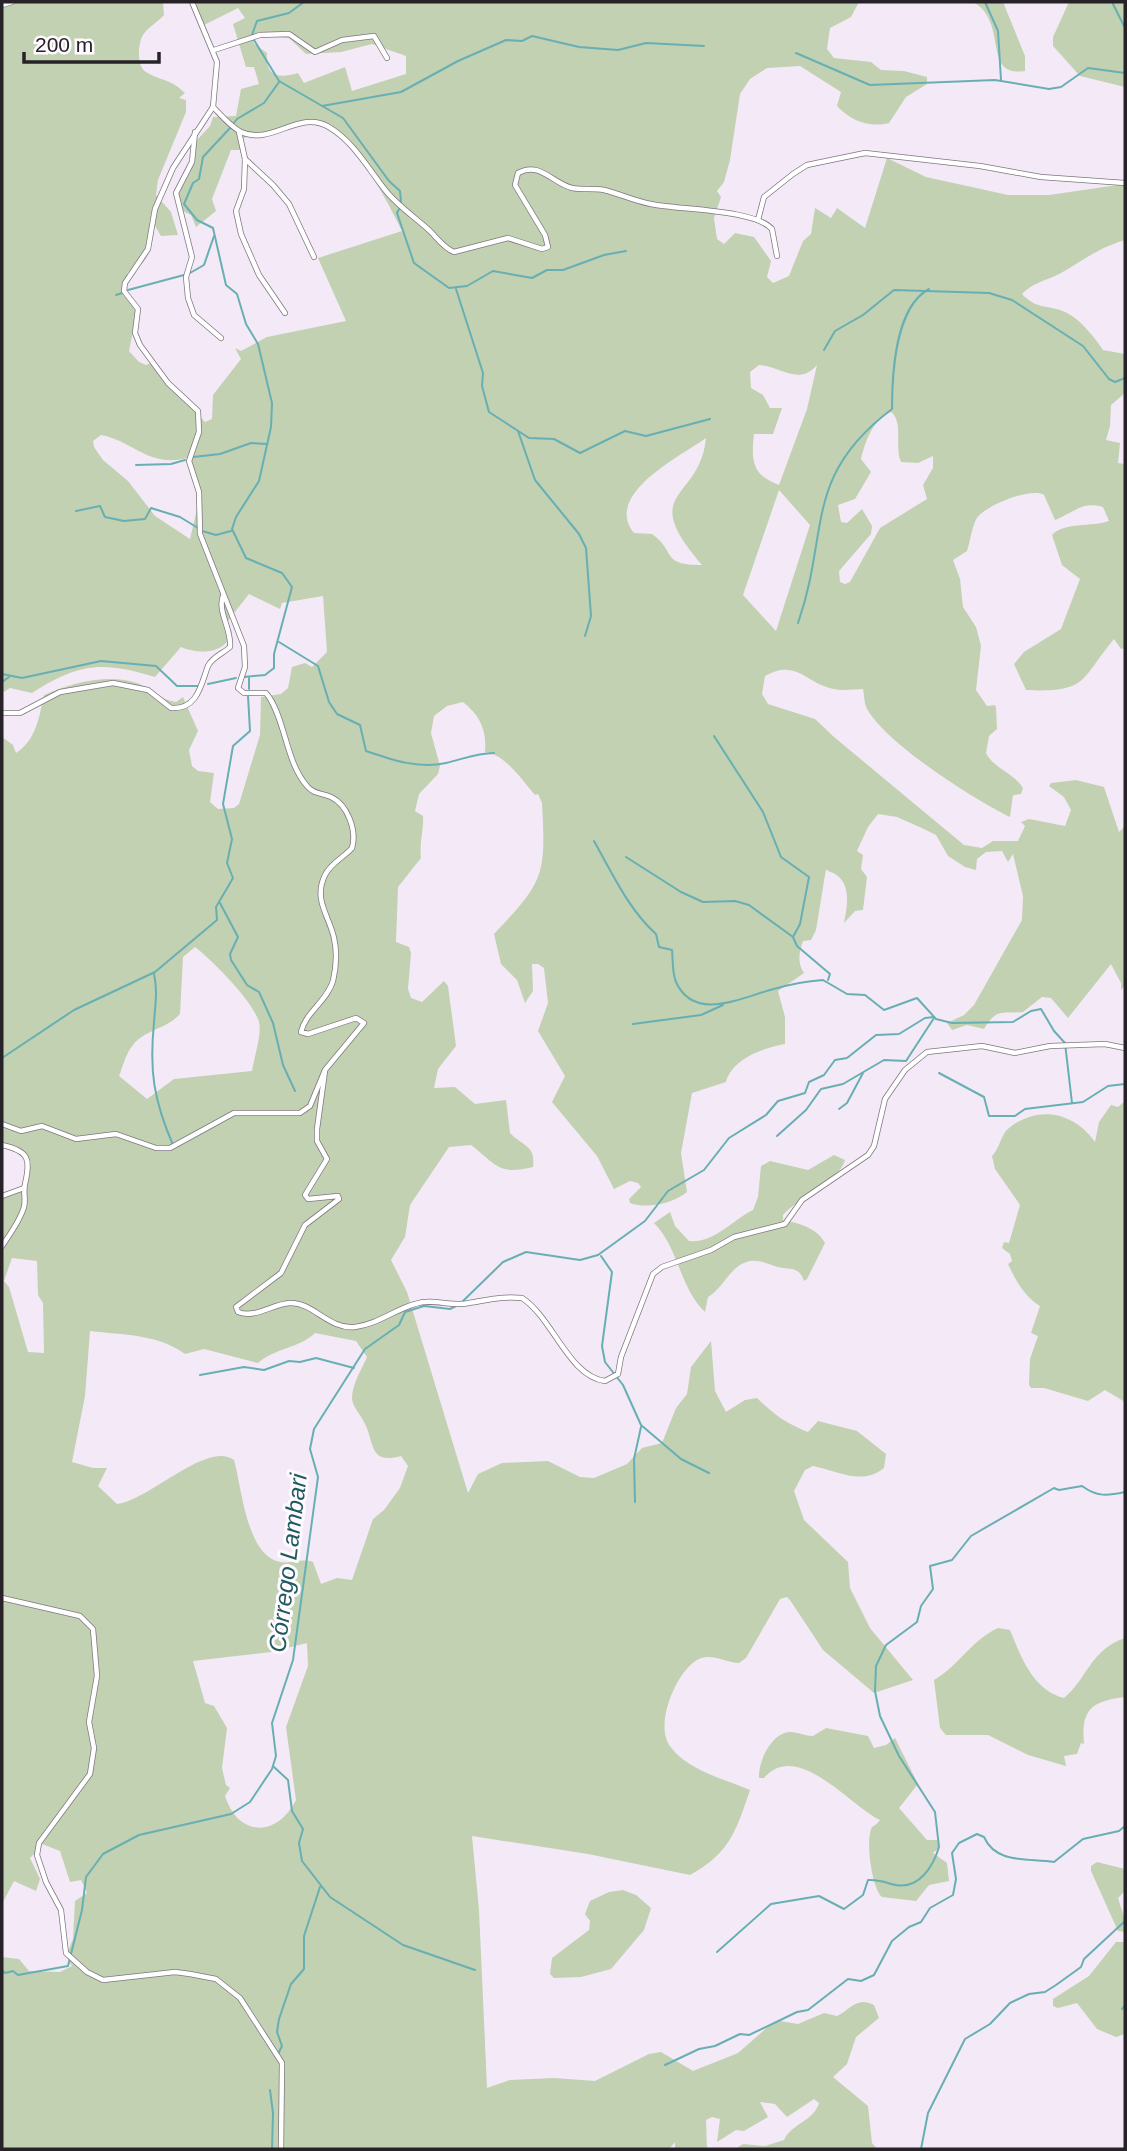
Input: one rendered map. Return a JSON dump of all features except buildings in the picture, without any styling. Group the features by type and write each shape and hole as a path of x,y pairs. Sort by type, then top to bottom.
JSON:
{"street":[{"path":"2,5 12,2"},
{"path":"2,1124 21,1131 42,1126 76,1139 116,1134 156,1148 170,1148 234,1112 256,1111 282,1115 307,1110 325,1070 363,1023 360,1018 356,1018 308,1034 301,1032 333,979 334,938 324,916 321,889 329,869 352,848 352,826 345,809 338,801 314,792 300,776 270,697 266,694 244,693 238,688 245,667 244,646 200,534 199,492 190,467 190,455 199,432 198,411 168,383 141,345 135,333 138,309 124,291 129,277 148,249 160,194 195,131 213,107 218,69 214,50 192,2"},
{"path":"214,50 266,34 292,34 315,52 342,40 374,36 387,58"},
{"path":"213,107 239,131 245,159 244,189 236,211 239,225 259,275 285,313"},
{"path":"239,131 269,134 304,121 326,125 337,132 365,162 392,198 454,252 508,238 542,249 548,247 545,235 515,186 518,173 531,169 545,172 569,187 599,189 649,204 695,208 758,220 772,229 777,256"},
{"path":"195,131 189,172 176,193 192,257 187,271 188,298 194,315 221,338"},
{"path":"758,220 764,197 807,165 864,153 981,166 1041,177 1125,183"},
{"path":"245,159 289,204 314,257"},
{"path":"2,713 20,713 60,692 113,682 148,690 171,708 180,707 199,694 211,662 229,647 229,631 220,603 223,595"},
{"path":"325,1070 317,1140 327,1159 305,1195 308,1199 338,1196 340,1199 305,1226 281,1273 241,1300 236,1307 238,1311 251,1313 277,1305 297,1303 333,1323 353,1327 388,1318 414,1304 429,1301 467,1304 491,1297 522,1298 533,1306 561,1340 578,1367 591,1377 605,1381 618,1374 621,1357 653,1274 662,1267 710,1250 734,1237 785,1224 802,1200 868,1155 874,1146 885,1099 905,1070 927,1052 982,1046 1015,1053 1050,1046 1105,1044 1125,1048"},
{"path":"2,1145 17,1149 28,1160 30,1168 20,1216 2,1246"},
{"path":"2,1196 24,1188"},
{"path":"2,1598 80,1616 88,1621 93,1629 97,1676 89,1722 94,1748 90,1774 44,1835 37,1855 46,1882 61,1910 66,1953 87,1972 103,1980 175,1972 216,1979 228,1986 240,1998 280,2056 284,2122 281,2149"}],"green space":[{"path":"2,2 163,2 164,15 143,35 139,54 141,65 146,72 175,85 185,93 179,98 186,100 186,112 158,180 156,195 171,212 178,235 161,236 154,224 146,259 136,269 128,272 124,294 137,310 129,351 139,362 146,365 154,362 159,372 205,422 212,419 213,395 241,359 235,348 241,351 267,337 346,321 318,258 402,231 377,184 353,152 339,138 310,124 294,126 266,136 243,138 240,150 231,150 212,199 216,211 196,227 191,215 181,210 178,195 191,171 197,140 210,126 213,117 236,116 241,89 259,84 254,67 246,67 233,24 245,18 238,8 204,25 193,3 195,2 859,2 851,17 830,28 827,49 834,58 871,62 881,70 904,71 927,77 927,84 906,97 889,123 874,125 854,119 842,111 837,106 841,92 800,66 767,68 750,79 740,94 730,160 724,182 717,191 721,197 714,218 717,239 724,244 735,233 754,237 771,261 767,277 773,283 789,276 803,241 811,234 815,208 831,218 837,208 865,228 887,158 926,177 1008,195 1049,195 1125,184 1125,240 1030,287 1022,294 1033,303 1061,310 1072,316 1103,350 1125,354 1125,393 1111,405 1106,440 1120,443 1118,463 1125,464 1125,648 1121,649 1114,639 1088,674 1072,686 1061,689 1026,690 1014,664 1024,652 1061,629 1080,579 1062,565 1052,535 1070,526 1109,521 1103,507 1083,507 1055,520 1044,495 1019,495 982,513 972,530 967,551 953,560 960,579 963,607 976,627 981,646 976,690 987,706 995,705 996,708 997,729 989,736 986,753 1023,788 1021,794 1013,795 1010,817 954,784 911,754 867,709 863,689 834,689 794,671 785,670 765,676 762,694 768,704 815,719 964,845 982,848 993,841 1018,841 1025,826 1021,822 1029,819 1065,826 1071,810 1064,797 1049,786 1051,783 1076,780 1104,787 1119,832 1125,826 1125,986 1121,990 1121,983 1111,964 1068,1018 1051,998 1042,997 1023,1012 997,1014 984,1029 967,1025 952,1030 947,1023 964,1015 974,1005 1022,920 1023,896 1013,854 1008,862 1002,851 986,852 977,859 976,870 965,867 948,856 936,835 897,817 878,814 868,827 857,851 863,855 861,869 867,877 863,910 855,911 844,923 847,904 844,884 826,869 816,930 811,940 803,941 800,949 804,973 778,991 785,1017 785,1044 767,1048 742,1061 729,1074 726,1082 692,1093 681,1153 687,1192 674,1200 644,1206 630,1203 629,1199 641,1187 638,1183 630,1181 614,1189 597,1156 552,1102 565,1076 538,1031 548,1003 544,968 532,964 533,991 525,1003 517,980 501,964 494,934 532,889 542,863 542,803 538,794 535,795 506,763 485,752 485,737 481,724 474,712 463,702 447,706 434,716 431,733 440,766 438,774 419,794 415,811 423,816 421,858 398,887 396,942 409,947 411,953 408,989 411,998 422,1002 444,981 448,986 456,1046 438,1069 434,1088 455,1087 475,1104 506,1100 510,1133 530,1150 533,1160 533,1167 505,1169 492,1163 471,1145 449,1147 410,1205 405,1237 391,1260 407,1292 468,1493 478,1474 502,1463 548,1461 580,1477 594,1478 627,1464 642,1448 662,1443 676,1408 687,1394 691,1367 711,1341 715,1391 726,1412 745,1400 757,1398 780,1418 808,1432 818,1421 857,1431 886,1454 884,1468 867,1476 850,1476 813,1466 805,1470 794,1491 804,1520 848,1562 850,1588 870,1628 913,1680 874,1693 823,1650 787,1597 780,1599 746,1658 739,1663 713,1657 697,1660 689,1666 675,1687 666,1713 666,1737 677,1754 696,1768 750,1790 730,1840 703,1867 690,1875 588,1854 472,1836 479,1910 487,2088 510,2080 554,2078 595,2081 649,2054 661,2052 693,2071 738,2053 769,2026 780,2021 798,2024 824,2013 837,2016 863,2002 874,2005 879,2018 856,2037 847,2064 833,2077 868,2106 872,2143 877,2149 735,2149 743,2144 765,2146 784,2140 816,2109 819,2103 814,2099 787,2117 775,2104 760,2102 768,2117 744,2131 736,2130 717,2142 720,2119 712,2117 706,2120 707,2149 675,2149 675,2142 669,2149 2,2149 2,1957 19,1959 29,1971 60,1972 72,1966 66,1956 73,1939 75,1901 87,1893 81,1880 70,1882 60,1851 37,1842 35,1853 30,1858 40,1879 36,1891 14,1881 2,1904 2,1196 20,1190 28,1176 25,1159 13,1149 2,1147 2,737 13,745 16,753 23,748 38,720 44,695 77,683 102,679 126,680 142,685 170,701 176,702 183,697 198,731 189,750 192,766 198,771 214,773 210,802 218,809 234,808 239,804 260,735 261,697 281,694 288,688 292,667 305,663 312,667 327,652 323,596 282,603 280,609 249,594 227,622 232,632 224,645 203,652 181,647 155,677 120,669 91,668 64,676 32,693 10,688 2,693","holes":["258,36 289,38 306,54 341,52 372,44 406,56 406,74 352,91 345,67 304,83 298,73 284,76 274,74 268,67 267,53 254,44 253,40","759,365 797,375 804,374 817,365 807,409 779,485 758,472 753,459 753,444 754,434 773,434 782,408 770,408 763,395 751,388 750,372","891,412 897,422 901,462 918,463 933,456 933,468 923,485 927,499 880,528 850,582 845,584 840,582 839,571 871,534 872,526 862,509 847,523 841,522 838,505 855,499 871,472 861,459 875,425","101,435 152,457 174,460 187,458 199,501 190,539 155,516 128,481 103,460 93,441","706,438 694,474 677,497 673,508 674,522 683,540 702,565 674,560 660,540 652,534 634,533 627,518 629,504 637,490 665,465","779,490 810,525 776,631 743,595","195,947 231,982 255,1013 259,1022 259,1033 252,1071 174,1079 147,1099 119,1076 125,1060 138,1040 180,1014 183,957","12,1258 37,1261 38,1295 43,1303 44,1353 28,1352 9,1287 4,1281","90,1331 152,1339 175,1347 185,1354 204,1349 258,1363 315,1333 356,1341 367,1357 354,1388 353,1404 364,1422 374,1450 383,1457 401,1456 408,1466 400,1488 384,1510 373,1519 352,1580 337,1578 321,1584 313,1562 280,1562 269,1557 260,1547 247,1518 234,1460 223,1456 209,1458 145,1493 117,1504 98,1486 107,1468 93,1468 72,1462 85,1396","307,1643 308,1666 286,1727 296,1800 279,1821 258,1828 248,1825 231,1810 225,1796 230,1788 226,1785 222,1768 227,1728 214,1706 205,1703 193,1661 271,1652"]},
{"path":"973,2 1003,2 1025,56 1025,71 1012,71 1003,66 990,22 984,11"},
{"path":"1069,2 1125,2 1125,87 1080,76 1053,46 1053,37"},
{"path":"1125,1101 1125,1402 1105,1390 1088,1401 1044,1388 1031,1388 1029,1385 1030,1359 1038,1336 1031,1333 1040,1306 1021,1288 1008,1264 1012,1261 1010,1254 1002,1248 1004,1242 1009,1243 1020,1205 995,1169 992,1156 1009,1128 1032,1116 1044,1114 1067,1118 1087,1132 1095,1142 1099,1122 1111,1105 1118,1107"},
{"path":"834,1155 845,1160 842,1167 827,1182 783,1215 783,1220 812,1230 825,1243 807,1279 804,1281 801,1274 793,1269 759,1261 743,1263 708,1297 705,1312 696,1302 669,1244 654,1223 670,1212 675,1226 689,1241 707,1239 753,1210 758,1197 761,1166 770,1161 808,1170"},
{"path":"998,1628 1010,1630 1036,1680 1053,1694 1064,1698 1104,1649 1125,1638 1125,1697 1104,1701 1091,1709 1084,1723 1084,1744 1081,1743 1077,1754 1064,1756 1066,1766 1028,1755 988,1735 946,1735 940,1728 934,1680 951,1668 988,1633"},
{"path":"826,1728 868,1736 874,1748 886,1745 895,1738 918,1784 899,1808 927,1840 939,1840 939,1848 933,1853 947,1863 949,1881 929,1885 916,1901 882,1897 875,1885 869,1853 872,1827 880,1820 807,1770 792,1766 777,1768 764,1778 759,1778 763,1757 777,1737 790,1732 813,1736"},
{"path":"1097,1862 1125,1869 1125,1891 1118,1898 1125,1920 1125,1932 1118,1931 1091,1871 1091,1866"},
{"path":"623,1890 636,1895 651,1908 644,1930 611,1969 581,1977 554,1978 550,1974 552,1958 589,1930 590,1921 585,1914 590,1901 609,1892"},
{"path":"1116,1942 1125,1942 1125,2034 1116,2037 1097,2029 1077,2003 1058,2008 1053,2006 1053,1999 1089,1976"}],"waterway":[{"path":"252,35 257,21 289,13 304,2"},
{"path":"985,2 998,31 1001,80"},
{"path":"1112,2 1125,28"},
{"path":"322,106 401,92 458,61 506,40 522,41 532,36 579,47 618,50 646,43 704,46"},
{"path":"254,40 279,81 343,118 389,181 400,191 401,202"},
{"path":"796,53 870,85 995,80 1049,89 1061,87 1088,68 1125,73"},
{"path":"233,124 264,103 279,82"},
{"path":"230,128 203,157 199,179 193,183 184,204 197,220 213,228 226,285 237,294 246,324 258,344 272,403 271,427 259,481 236,517 232,529 246,558 282,573 292,587 274,654 274,668 265,675 244,677"},
{"path":"399,209 397,213 414,263 449,288 467,286 493,271 532,278 547,270 563,270 604,255 626,251"},
{"path":"190,273 204,265 214,236"},
{"path":"128,290 184,275"},
{"path":"456,289 483,373 482,386 489,412 529,438 554,439 580,453 625,431 646,436 710,419"},
{"path":"798,623 808,590 823,507 831,483 844,458 863,434 892,409 895,361 902,326 918,298 929,289"},
{"path":"824,350 835,331 863,315 894,290 989,293 1012,300 1083,346 1109,379 1115,382 1125,378"},
{"path":"116,295 122,293"},
{"path":"518,431 535,480 579,534 586,548 591,616 585,636"},
{"path":"193,457 220,454 251,443 267,444"},
{"path":"136,465 171,464 185,460"},
{"path":"76,511 100,506 105,517 124,521 145,519 151,508 180,517 198,528"},
{"path":"202,531 216,535 231,531"},
{"path":"279,642 318,666 329,702 337,714 360,725 366,751 425,765 494,753"},
{"path":"2,674 22,678 101,661 156,666 177,686 199,686"},
{"path":"2,682 9,677"},
{"path":"208,684 236,678"},
{"path":"249,678 249,689"},
{"path":"2,1058 74,1010 155,972 217,920 216,907 233,878 227,863 232,839 223,804 233,746 250,731 248,696"},
{"path":"714,736 763,812 781,857 809,877 800,924 793,937"},
{"path":"594,841 629,902 656,934 659,947 672,950 676,982 684,994 694,1001 706,1004 732,1002 790,985 823,980 847,994 865,995 884,1010 917,998 936,1019 952,1023 1013,1022 1031,1011 1041,1009 1065,1043 1072,1103"},
{"path":"626,857 681,892 703,902 735,901 749,905 793,937 797,946 830,974 828,980"},
{"path":"220,903 238,937 230,954 231,960 247,985 259,992 273,1023 283,1065 295,1091"},
{"path":"154,974 154,1086 173,1145"},
{"path":"633,1024 701,1015 723,1005"},
{"name":"Córrego Lambari","path":"462,1302 503,1262 526,1252 580,1260 598,1255 645,1221 668,1191 704,1170 729,1138 766,1115 778,1101 805,1093 809,1082 824,1075 835,1060 847,1058 876,1035 899,1034 925,1018 934,1017"},
{"path":"777,1136 806,1110 821,1089 843,1084 884,1060 906,1061 934,1018"},
{"path":"839,1109 847,1103 863,1073"},
{"path":"939,1073 984,1097 989,1116 1015,1116 1025,1109 1083,1102 1108,1086 1125,1084"},
{"path":"601,1256 612,1272 602,1346 605,1362 623,1385 641,1425 681,1459 709,1473"},
{"name":"Córrego Lambari","path":"2,1970 5,1973 13,1971 18,1975 68,1966 82,1910 86,1877 103,1854 139,1835 231,1814 250,1802 272,1769 276,1756 272,1723 293,1660 318,1477 310,1449 314,1429 365,1349 399,1325 405,1312 424,1306 450,1309 458,1305"},
{"path":"200,1375 244,1367 264,1370 289,1361 300,1362 316,1358 354,1368"},
{"path":"635,1502 634,1459 641,1427"},
{"path":"717,1952 771,1904 819,1896 844,1909 863,1895 868,1880 904,1885 912,1884 924,1875 939,1847 935,1812 899,1756 880,1716 875,1691 876,1666 886,1645 917,1622 921,1606 933,1589 930,1566 952,1560 971,1536 1054,1488 1059,1490 1082,1486 1102,1495 1125,1492"},
{"path":"274,1767 288,1780 292,1811 303,1829 299,1843 302,1861 330,1897 403,1945 475,1970"},
{"path":"665,2065 699,2049 715,2046 740,2034 749,2035 797,2012 808,2010 848,1979 861,1981 874,1975 892,1941 909,1927 921,1922 930,1908 953,1895 956,1879 952,1853 959,1843 977,1834 1004,1856 1054,1862 1083,1839 1119,1831 1125,1826"},
{"path":"278,2054 282,2046 277,2032 279,2019 291,1984 304,1969 304,1936 320,1887"},
{"path":"921,2149 928,2113 965,2039 990,2024 1010,2003 1029,1994 1045,1992 1081,1967 1084,1959 1125,1921"},
{"path":"1122,2009 1125,2005"},
{"path":"270,2090 273,2113 272,2149"}]}
